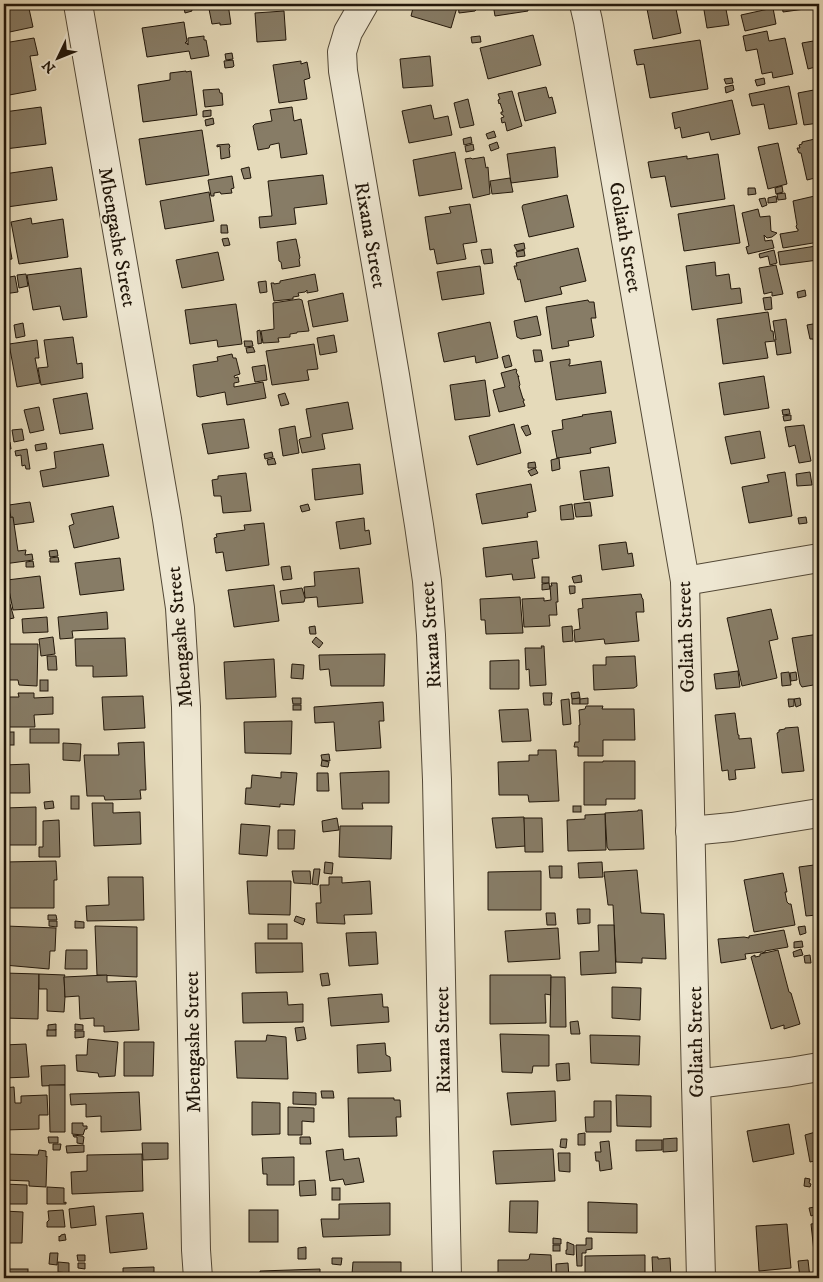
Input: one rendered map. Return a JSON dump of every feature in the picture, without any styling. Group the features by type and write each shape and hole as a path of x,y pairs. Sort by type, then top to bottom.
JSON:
{"street":[{"name":"Mbengashe Street","path":"78,4 165,509 180,608 187,735 198,1278"},
{"name":"Rixana Street","path":"364,4 348,32 342,52 343,71 419,525 427,581 431,635 437,780 447,1278"},
{"name":"Goliath Street","path":"584,4 685,581 701,1278"},
{"path":"685,581 819,558"},
{"path":"690,831 732,827 819,813"},
{"path":"696,1084 819,1067"}],"building":[{"path":"4,4 28,4 33,27 5,33"},
{"path":"217,4 228,4 231,24 212,24 209,9 216,8"},
{"path":"414,4 458,4 451,28 411,16"},
{"path":"458,4 477,4 477,9 475,11 459,13"},
{"path":"493,4 527,4 528,11 495,16"},
{"path":"675,4 681,33 653,39 647,9"},
{"path":"703,4 725,4 729,25 707,28"},
{"path":"782,4 819,4 819,7 783,12"},
{"path":"191,6 192,11 185,13 184,8"},
{"path":"773,8 776,24 745,31 741,15"},
{"path":"284,11 286,40 257,42 255,13"},
{"path":"184,22 187,41 185,43 188,45 188,38 204,36 209,56 191,59 189,51 147,57 142,28"},
{"path":"767,31 769,41 785,38 793,74 773,78 772,72 762,74 757,49 746,51 743,36"},
{"path":"533,35 541,65 488,79 480,48"},
{"path":"480,36 481,42 472,43 471,37"},
{"path":"34,38 38,55 30,56 36,90 4,96 4,43"},
{"path":"700,40 708,89 650,98 644,64 637,65 634,50"},
{"path":"819,40 819,66 808,69 802,43"},
{"path":"232,53 233,59 226,60 225,54"},
{"path":"430,56 433,86 403,88 400,59"},
{"path":"233,60 233,67 225,68 224,61"},
{"path":"301,61 301,64 307,62 310,78 304,80 307,99 279,103 273,65"},
{"path":"191,71 197,115 143,122 138,85 170,80 170,73"},
{"path":"732,78 733,83 726,84 724,79"},
{"path":"764,78 765,84 757,86 755,80"},
{"path":"733,85 734,90 726,93 725,87"},
{"path":"789,86 797,124 769,129 764,104 752,106 749,94"},
{"path":"546,87 549,98 552,97 556,113 525,121 518,93"},
{"path":"219,89 220,93 222,93 223,105 205,107 203,90"},
{"path":"819,89 819,123 804,125 798,93"},
{"path":"512,91 522,126 507,131 505,122 502,123 501,118 504,117 501,114 503,112 499,104 498,94"},
{"path":"468,99 474,125 460,128 454,103"},
{"path":"732,100 740,134 711,140 709,132 682,138 680,127 675,129 672,113"},
{"path":"431,105 434,119 448,116 452,135 409,143 402,111"},
{"path":"41,107 46,144 5,149 4,112"},
{"path":"292,107 294,121 301,119 307,154 281,158 279,143 270,145 269,148 258,150 253,126 272,121 270,110"},
{"path":"211,110 211,116 203,117 203,111"},
{"path":"213,118 214,124 206,126 205,120"},
{"path":"202,130 209,175 146,185 139,139"},
{"path":"494,131 496,137 488,139 486,134"},
{"path":"471,137 472,143 464,145 463,139"},
{"path":"819,138 819,177 807,180 801,153 799,153 797,148 800,148 799,145 802,142"},
{"path":"497,142 499,148 491,151 489,145"},
{"path":"778,143 787,184 768,189 758,147"},
{"path":"229,144 230,157 221,159 220,146 217,147 217,145"},
{"path":"473,144 474,150 466,152 465,146"},
{"path":"555,147 558,177 511,183 507,154"},
{"path":"455,152 462,189 419,196 413,160"},
{"path":"718,154 725,199 671,207 665,176 651,178 648,162 687,156 687,159"},
{"path":"484,157 486,168 488,167 490,194 473,198 465,159"},
{"path":"52,167 57,200 7,207 4,174"},
{"path":"249,167 251,178 244,179 241,169"},
{"path":"323,175 327,204 294,208 296,224 260,228 259,217 272,216 268,181"},
{"path":"232,176 234,188 231,189 232,193 221,194 220,192 214,193 214,196 211,196 208,180"},
{"path":"510,178 513,192 492,194 490,181"},
{"path":"782,186 783,192 776,194 775,188"},
{"path":"748,188 755,188 756,194 748,195"},
{"path":"209,192 214,221 165,229 160,201"},
{"path":"785,193 786,199 778,200 777,194"},
{"path":"567,195 574,227 529,237 523,205"},
{"path":"819,195 819,242 783,248 780,234 798,231 793,201"},
{"path":"776,196 777,202 768,203 768,198"},
{"path":"765,198 767,205 762,207 759,199"},
{"path":"470,204 477,242 463,244 466,259 437,264 434,249 430,250 425,217 451,213 449,207"},
{"path":"734,205 740,243 684,251 678,214"},
{"path":"758,209 760,217 770,216 771,231 777,233 767,238 764,235 765,241 772,240 774,248 748,254 746,247 749,246 742,213"},
{"path":"31,218 32,224 63,219 68,257 19,264 11,222"},
{"path":"221,225 227,225 228,233 221,233"},
{"path":"8,236 12,259 4,260 4,237"},
{"path":"228,238 230,245 224,246 222,239"},
{"path":"296,239 300,266 282,269 277,242"},
{"path":"524,243 525,249 517,251 514,245"},
{"path":"816,246 818,260 780,265 778,252"},
{"path":"578,248 586,281 560,287 562,294 525,302 520,279 518,280 514,266 517,266 516,263"},
{"path":"491,249 493,263 484,264 481,250"},
{"path":"524,250 525,256 517,257 516,252"},
{"path":"774,250 777,263 770,265 768,256 760,258 759,254"},
{"path":"218,252 224,280 182,288 176,260"},
{"path":"715,262 716,276 729,274 731,289 740,288 742,303 692,310 686,266"},
{"path":"776,265 783,294 772,296 772,292 764,294 759,268"},
{"path":"480,266 484,294 442,300 437,272"},
{"path":"81,268 87,317 63,320 60,306 33,310 27,275"},
{"path":"26,274 28,286 19,288 17,275"},
{"path":"315,274 318,291 307,293 307,290 298,293 299,296 293,297 293,299 274,301 271,283 280,283 280,281"},
{"path":"15,276 18,292 4,294 4,278"},
{"path":"266,281 267,292 260,293 258,282"},
{"path":"805,290 806,296 798,298 797,292"},
{"path":"343,293 348,321 313,327 308,301"},
{"path":"771,297 772,309 765,310 763,298"},
{"path":"302,300 309,331 290,334 290,337 278,338 279,342 263,343 261,331 274,329 273,303"},
{"path":"588,300 589,302 594,302 596,318 591,318 594,336 568,341 569,346 552,349 546,307"},
{"path":"236,304 242,344 218,347 217,340 190,344 185,310"},
{"path":"768,312 774,340 776,340 773,321 786,319 791,353 777,355 775,341 765,342 768,358 723,364 717,319"},
{"path":"537,316 541,335 521,339 517,337 514,321"},
{"path":"490,322 498,358 476,363 475,356 444,362 438,333"},
{"path":"23,323 25,336 16,338 14,325"},
{"path":"819,323 819,341 814,342 813,339 810,339 807,325"},
{"path":"260,330 262,343 258,344 257,331"},
{"path":"334,335 337,352 320,355 317,338"},
{"path":"73,337 77,364 82,363 83,378 41,385 38,368 48,367 44,340"},
{"path":"37,340 39,358 35,358 40,383 17,387 9,344"},
{"path":"244,341 252,341 253,346 245,347"},
{"path":"314,344 318,369 307,370 309,380 272,385 266,351"},
{"path":"253,347 255,352 247,353 246,348"},
{"path":"533,350 541,350 543,361 535,362"},
{"path":"232,354 233,358 236,358 240,374 234,376 235,378 238,377 239,382 234,383 234,387 263,382 266,398 227,405 225,392 197,396 193,365 218,361 217,357"},
{"path":"509,355 512,366 505,368 502,357"},
{"path":"570,359 569,366 601,361 606,393 556,400 550,362"},
{"path":"265,365 267,380 255,382 252,367"},
{"path":"516,369 525,406 499,412 493,390 505,387 501,373"},
{"path":"764,376 769,408 724,415 719,383"},
{"path":"485,380 490,416 455,420 450,385"},
{"path":"87,393 93,429 60,434 53,399"},
{"path":"285,393 289,404 281,406 278,395"},
{"path":"348,402 353,429 322,434 325,449 302,453 299,440 311,437 306,409"},
{"path":"39,407 44,430 30,433 24,410"},
{"path":"789,409 790,414 783,415 782,410"},
{"path":"611,411 616,443 590,448 591,453 557,458 552,431 563,429 562,420"},
{"path":"791,415 791,420 784,421 783,416"},
{"path":"244,419 249,448 208,454 202,424"},
{"path":"514,424 521,453 477,465 469,436"},
{"path":"528,425 531,434 526,436 521,427"},
{"path":"804,425 811,461 799,463 795,445 789,447 785,427"},
{"path":"295,426 299,453 283,456 279,429"},
{"path":"22,429 24,440 14,442 12,430"},
{"path":"760,431 765,458 731,464 725,437"},
{"path":"4,442 10,442 11,449 4,449"},
{"path":"46,443 47,449 36,451 35,445"},
{"path":"103,444 109,476 43,487 40,471 56,468 54,452"},
{"path":"27,449 30,469 26,469 25,465 22,466 21,455 16,456 15,451"},
{"path":"272,452 273,457 265,459 264,454"},
{"path":"274,458 276,464 268,465 267,460"},
{"path":"559,458 560,469 552,471 551,460"},
{"path":"535,462 536,468 528,468 528,463"},
{"path":"360,464 363,494 315,500 312,469"},
{"path":"609,467 613,496 584,500 580,471"},
{"path":"535,468 538,473 531,476 528,471"},
{"path":"785,472 792,516 749,523 742,487 769,482 767,475"},
{"path":"810,472 812,485 797,486 796,474"},
{"path":"246,473 251,511 223,513 221,496 214,496 212,480 218,479 218,476"},
{"path":"531,484 536,511 527,513 528,517 482,524 476,494"},
{"path":"30,502 34,522 12,525 9,505"},
{"path":"590,502 592,516 576,517 574,504"},
{"path":"308,504 310,510 302,512 300,506"},
{"path":"572,504 574,519 561,520 560,506"},
{"path":"113,506 119,538 74,548 69,526 74,524 71,514"},
{"path":"13,517 18,551 26,550 25,555 32,554 33,560 4,564 4,518"},
{"path":"806,517 807,523 799,524 798,518"},
{"path":"364,518 365,531 369,530 371,544 340,549 336,522"},
{"path":"264,523 269,565 226,571 223,552 216,553 214,538 217,537 216,534 245,530 244,525"},
{"path":"537,541 539,558 532,559 535,578 513,580 512,574 486,577 483,548"},
{"path":"626,542 628,554 632,553 634,566 602,570 599,545"},
{"path":"57,550 58,556 50,557 49,551"},
{"path":"58,557 59,562 50,562 50,558"},
{"path":"120,558 124,590 80,595 75,563"},
{"path":"33,561 34,567 26,567 26,562"},
{"path":"290,566 292,579 283,580 281,567"},
{"path":"359,568 363,603 318,607 317,597 305,598 304,587 315,586 314,572"},
{"path":"581,575 582,582 574,583 572,577"},
{"path":"40,576 44,608 13,610 7,580"},
{"path":"542,577 549,577 549,583 542,583"},
{"path":"549,583 550,589 542,590 542,584"},
{"path":"551,583 557,583 557,615 549,615 550,626 524,627 522,599 544,598 544,601 551,600"},
{"path":"274,585 279,621 234,627 228,590"},
{"path":"569,586 575,586 575,593 570,594"},
{"path":"302,588 305,598 304,602 282,604 280,591"},
{"path":"641,594 644,612 636,612 639,641 605,644 604,639 575,642 574,630 580,629 578,609 583,608 582,599"},
{"path":"520,597 523,633 486,634 485,620 481,620 480,599"},
{"path":"10,604 14,618 4,620 4,605"},
{"path":"771,609 778,639 769,641 777,678 742,686 727,618"},
{"path":"107,612 108,629 72,631 73,638 60,639 58,617"},
{"path":"47,617 48,632 23,633 22,619"},
{"path":"315,626 316,634 310,634 309,627"},
{"path":"572,626 573,641 563,642 562,627"},
{"path":"819,634 819,684 802,687 792,638"},
{"path":"53,637 55,654 41,656 39,639"},
{"path":"316,637 323,643 319,648 312,642"},
{"path":"125,638 127,676 93,677 93,666 76,666 75,639"},
{"path":"4,644 38,644 37,686 19,685 18,680 4,680"},
{"path":"541,646 544,646 546,685 530,686 529,669 526,670 525,648 542,648"},
{"path":"385,654 384,686 331,686 329,669 320,670 319,655"},
{"path":"47,656 56,656 57,670 48,670"},
{"path":"635,656 637,686 634,688 594,690 593,665 606,665 606,657"},
{"path":"274,659 276,697 226,699 224,662"},
{"path":"519,660 519,689 490,689 490,661"},
{"path":"292,664 304,665 303,679 291,678"},
{"path":"738,671 740,687 716,689 714,674"},
{"path":"789,672 791,685 782,686 781,673"},
{"path":"796,672 797,680 791,681 790,673"},
{"path":"40,680 48,680 48,691 40,691"},
{"path":"579,692 580,698 572,699 571,693"},
{"path":"18,693 34,693 34,698 53,697 53,714 34,715 35,727 4,727 4,697 19,697"},
{"path":"543,693 552,693 551,705 544,705"},
{"path":"143,696 145,728 104,730 102,697"},
{"path":"292,698 301,698 301,704 293,704"},
{"path":"580,698 580,704 572,704 572,699"},
{"path":"588,698 588,704 580,704 580,699"},
{"path":"800,698 801,705 796,707 794,699"},
{"path":"569,699 571,724 563,725 561,700"},
{"path":"788,699 794,699 794,706 789,707"},
{"path":"383,702 384,721 379,721 381,748 336,751 334,722 315,723 314,707"},
{"path":"293,705 301,705 301,710 293,710"},
{"path":"586,706 603,706 602,709 634,709 635,740 603,740 603,756 578,756 578,747 574,747 575,742 579,742 579,710 585,709"},
{"path":"528,709 531,741 502,742 499,710"},
{"path":"735,713 739,739 751,738 755,768 735,770 736,779 729,780 728,770 722,771 715,715"},
{"path":"292,721 291,754 245,753 244,722"},
{"path":"798,727 804,771 782,773 777,733 785,728"},
{"path":"30,729 59,729 59,743 30,743"},
{"path":"819,731 819,761 814,733"},
{"path":"4,732 14,732 14,745 4,745"},
{"path":"144,742 146,790 140,790 141,799 105,800 104,796 87,796 84,755 119,755 118,743"},
{"path":"63,743 81,744 80,761 63,760"},
{"path":"538,750 556,750 559,801 529,802 528,795 499,795 498,762 529,761 529,755 538,755"},
{"path":"329,754 330,761 322,760 321,755"},
{"path":"322,760 329,762 328,767 321,766"},
{"path":"635,761 635,799 606,799 606,805 584,805 584,762"},
{"path":"29,764 30,793 4,793 4,765"},
{"path":"389,771 389,803 362,803 363,809 342,809 340,773"},
{"path":"281,772 297,773 294,805 280,804 280,807 245,804 246,788 251,788 252,775 281,778"},
{"path":"317,773 328,773 329,791 317,791"},
{"path":"71,796 79,796 79,809 71,809"},
{"path":"53,801 54,808 45,809 44,802"},
{"path":"92,803 113,803 113,813 140,812 141,844 94,846"},
{"path":"573,806 581,806 581,812 573,812"},
{"path":"36,807 36,845 4,845 4,808"},
{"path":"642,810 644,849 609,850 607,847 605,813"},
{"path":"605,814 606,850 568,851 567,820 585,819 585,815"},
{"path":"524,817 526,846 496,848 492,818"},
{"path":"337,818 339,830 323,832 322,821"},
{"path":"524,818 542,818 543,852 525,852"},
{"path":"59,820 60,857 39,857 39,847 43,847 43,821"},
{"path":"241,824 270,826 267,856 239,854"},
{"path":"340,826 392,826 391,859 339,857"},
{"path":"278,830 295,830 294,849 278,849"},
{"path":"56,861 57,880 54,880 54,908 4,908 4,862"},
{"path":"325,862 333,863 332,874 324,873"},
{"path":"602,862 603,877 579,878 578,863"},
{"path":"814,865 814,868 819,867 819,929 817,915 806,916 799,867"},
{"path":"549,866 562,866 562,878 550,878"},
{"path":"314,869 320,869 318,885 312,884"},
{"path":"637,870 641,913 664,914 666,959 642,958 642,963 616,962 613,905 608,905 604,872"},
{"path":"292,871 310,871 311,884 294,883"},
{"path":"541,871 541,910 488,910 488,872"},
{"path":"783,873 787,902 791,904 795,925 754,932 744,880"},
{"path":"108,877 143,877 144,920 87,921 86,906 109,905"},
{"path":"329,877 342,877 342,883 370,881 372,914 344,915 345,924 317,923 316,903 321,903 320,885 329,885"},
{"path":"247,881 291,881 290,915 249,914"},
{"path":"577,909 590,909 590,923 578,924"},
{"path":"546,913 555,913 556,925 547,925"},
{"path":"48,915 56,915 57,920 48,920"},
{"path":"296,916 305,919 303,925 294,921"},
{"path":"49,921 57,921 57,927 49,926"},
{"path":"75,921 84,922 84,928 75,928"},
{"path":"268,924 287,924 287,939 268,939"},
{"path":"598,925 614,925 616,973 581,975 580,952 599,951"},
{"path":"6,926 56,928 55,951 50,951 49,969 4,965"},
{"path":"95,926 137,927 137,977 97,975"},
{"path":"805,926 806,933 800,935 798,927"},
{"path":"558,928 560,959 508,962 505,931"},
{"path":"784,930 788,947 765,951 765,953 745,954 746,959 721,963 718,939 749,938 749,936"},
{"path":"376,932 378,964 349,966 346,933"},
{"path":"802,941 803,947 794,948 794,942"},
{"path":"255,943 302,943 303,972 256,973"},
{"path":"801,949 803,955 794,957 793,952"},
{"path":"66,950 87,950 87,969 65,969"},
{"path":"778,950 800,1024 784,1029 784,1025 771,1029 751,957"},
{"path":"810,955 811,963 805,963 804,956"},
{"path":"4,973 39,974 38,1019 4,1018"},
{"path":"328,973 330,985 322,986 320,974"},
{"path":"39,974 65,975 64,1012 47,1011 47,989 39,989"},
{"path":"107,975 107,982 136,981 139,1030 104,1032 104,1026 94,1026 94,1018 80,1019 79,996 65,997 64,977"},
{"path":"490,975 551,975 551,995 545,994 546,1023 490,1024"},
{"path":"551,977 565,977 566,1027 550,1027"},
{"path":"612,987 641,988 640,1020 612,1018"},
{"path":"287,992 288,1005 303,1004 303,1022 243,1023 242,993"},
{"path":"382,994 383,1007 388,1007 389,1022 331,1026 328,998"},
{"path":"578,1021 580,1034 571,1034 570,1022"},
{"path":"56,1024 56,1030 48,1031 48,1025"},
{"path":"75,1024 83,1025 83,1030 75,1030"},
{"path":"304,1027 306,1039 297,1041 295,1028"},
{"path":"47,1030 56,1030 56,1036 47,1036"},
{"path":"75,1031 84,1031 84,1037 75,1038"},
{"path":"500,1034 549,1035 549,1066 533,1066 532,1073 502,1072"},
{"path":"267,1035 286,1037 288,1079 237,1078 235,1041 266,1041"},
{"path":"590,1035 640,1036 639,1065 591,1063"},
{"path":"88,1039 118,1042 115,1076 99,1077 98,1073 77,1071 76,1055 87,1055"},
{"path":"124,1042 154,1042 153,1076 124,1076"},
{"path":"385,1043 386,1055 390,1057 391,1071 358,1073 357,1045"},
{"path":"26,1044 29,1077 4,1078 4,1045"},
{"path":"569,1063 570,1080 557,1081 556,1064"},
{"path":"65,1065 65,1085 42,1086 41,1066"},
{"path":"49,1085 65,1085 65,1132 50,1132"},
{"path":"14,1087 15,1103 21,1103 21,1096 47,1095 48,1115 39,1115 39,1129 4,1130 4,1088"},
{"path":"321,1091 333,1091 334,1098 322,1098"},
{"path":"555,1091 556,1121 511,1125 507,1093"},
{"path":"139,1092 141,1130 101,1132 101,1116 86,1117 86,1104 71,1105 70,1094"},
{"path":"293,1092 316,1093 316,1105 293,1104"},
{"path":"616,1095 651,1096 651,1127 617,1126"},
{"path":"348,1098 394,1098 394,1100 400,1100 401,1117 396,1117 397,1136 349,1137"},
{"path":"594,1101 611,1101 611,1132 586,1132 585,1117 594,1117"},
{"path":"252,1102 280,1103 280,1134 252,1135"},
{"path":"288,1107 314,1108 314,1122 302,1121 302,1135 288,1135"},
{"path":"72,1123 83,1123 83,1126 87,1126 83,1135 72,1134"},
{"path":"789,1124 794,1154 753,1162 747,1131"},
{"path":"819,1131 819,1160 810,1162 805,1135"},
{"path":"585,1133 585,1145 578,1145 578,1134"},
{"path":"73,1135 84,1137 83,1144 77,1143 77,1137"},
{"path":"48,1137 58,1137 58,1143 49,1143"},
{"path":"300,1137 310,1137 311,1144 300,1144"},
{"path":"677,1138 677,1151 663,1152 663,1139"},
{"path":"561,1139 567,1139 566,1148 560,1147"},
{"path":"636,1140 662,1140 662,1150 636,1151"},
{"path":"609,1141 612,1169 600,1171 599,1161 596,1161 595,1152 601,1152 600,1142"},
{"path":"142,1143 168,1143 168,1159 143,1160"},
{"path":"53,1144 61,1144 60,1150 53,1150"},
{"path":"84,1145 84,1152 67,1153 66,1146"},
{"path":"343,1149 344,1160 359,1158 364,1182 345,1185 343,1179 330,1181 326,1151"},
{"path":"553,1149 555,1181 496,1184 493,1151"},
{"path":"39,1150 46,1151 47,1156 46,1187 29,1186 29,1181 4,1180 4,1154 38,1155"},
{"path":"558,1153 570,1153 570,1172 559,1171"},
{"path":"142,1154 143,1191 72,1194 71,1172 87,1171 87,1155"},
{"path":"294,1157 294,1185 267,1185 267,1174 263,1174 262,1158"},
{"path":"805,1178 810,1179 810,1187 804,1186"},
{"path":"315,1180 316,1195 300,1196 299,1181"},
{"path":"4,1184 27,1185 27,1204 4,1204"},
{"path":"47,1187 64,1188 64,1203 66,1202 66,1204 47,1204"},
{"path":"332,1188 340,1188 340,1200 332,1200"},
{"path":"510,1201 538,1201 537,1233 509,1232"},
{"path":"588,1202 637,1204 637,1233 588,1232"},
{"path":"390,1203 390,1235 323,1237 321,1219 339,1219 339,1204"},
{"path":"94,1206 96,1225 71,1228 69,1209"},
{"path":"815,1207 816,1214 811,1216 809,1208"},
{"path":"63,1210 65,1227 47,1227 49,1220 48,1211"},
{"path":"249,1210 278,1210 278,1242 249,1242"},
{"path":"4,1211 23,1212 22,1243 4,1243"},
{"path":"143,1213 147,1249 110,1253 106,1216"},
{"path":"819,1223 819,1260 815,1261 811,1224"},
{"path":"787,1224 791,1268 759,1271 756,1226"},
{"path":"65,1234 66,1240 59,1241 59,1236"},
{"path":"553,1238 561,1239 561,1244 553,1244"},
{"path":"586,1238 592,1238 592,1249 582,1253 582,1266 577,1266 576,1245 586,1245"},
{"path":"567,1242 574,1245 574,1255 566,1254"},
{"path":"553,1245 560,1245 560,1251 553,1251"},
{"path":"306,1247 306,1259 298,1259 298,1248"},
{"path":"50,1253 58,1253 57,1265 49,1264"},
{"path":"530,1254 551,1255 552,1278 498,1278 498,1260 527,1260"},
{"path":"77,1255 85,1255 85,1261 78,1261"},
{"path":"645,1255 645,1278 585,1278 585,1256"},
{"path":"652,1257 658,1257 658,1259 670,1258 671,1278 653,1278"},
{"path":"332,1258 342,1258 341,1265 332,1264"},
{"path":"808,1260 810,1278 800,1278 798,1261"},
{"path":"58,1262 69,1263 69,1273 58,1272"},
{"path":"353,1262 401,1262 401,1278 326,1278 326,1276 352,1274"},
{"path":"78,1263 85,1263 85,1269 78,1268"},
{"path":"568,1263 569,1278 556,1278 556,1264"},
{"path":"154,1267 154,1278 123,1278 123,1268"},
{"path":"4,1269 28,1269 28,1278 4,1278"},
{"path":"320,1269 320,1278 260,1278 260,1271"}]}
